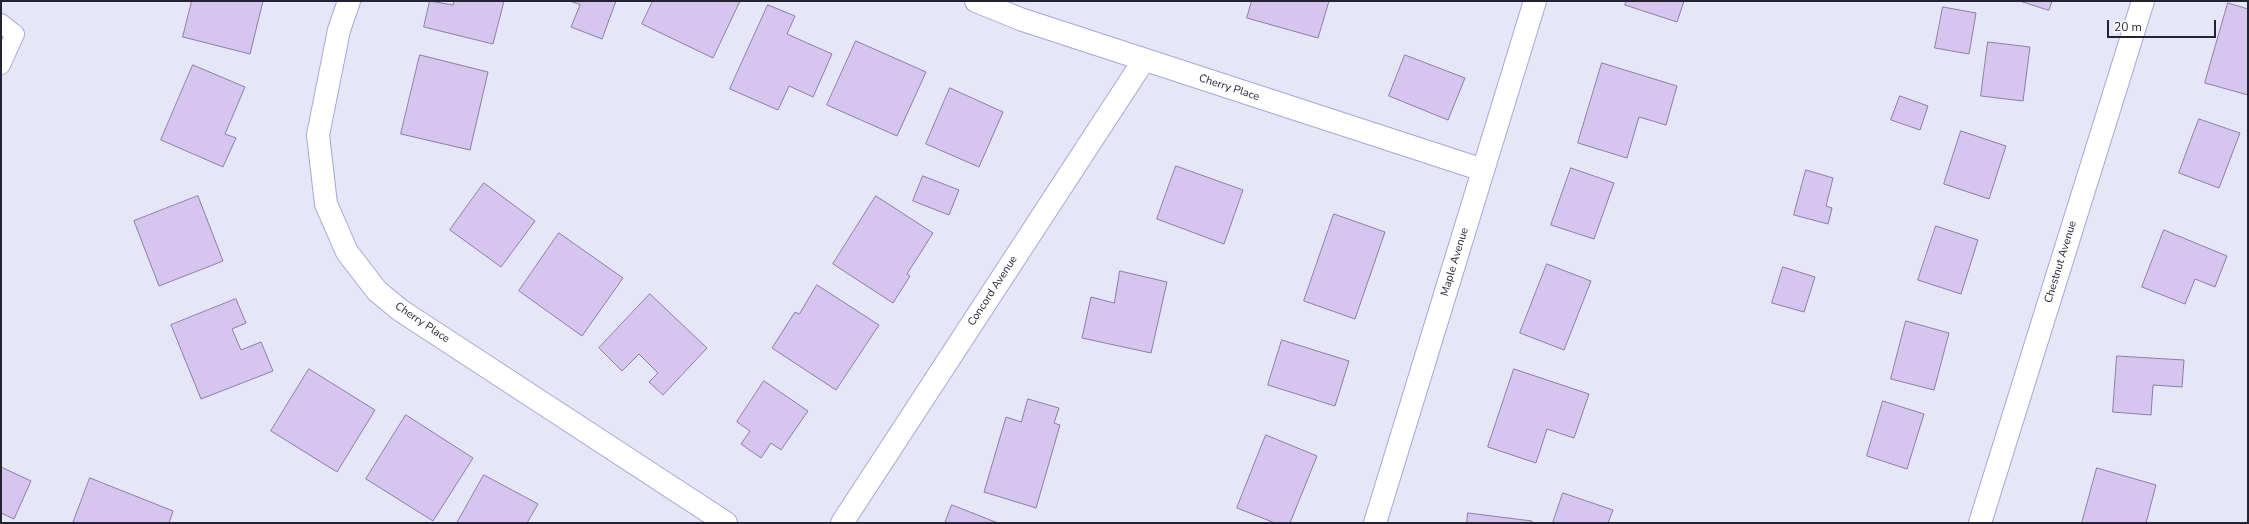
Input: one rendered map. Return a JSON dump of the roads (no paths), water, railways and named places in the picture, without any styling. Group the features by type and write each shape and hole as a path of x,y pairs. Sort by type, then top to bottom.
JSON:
{"street":[{"name":"Cherry Place","path":"350,1 339,30 318,135 326,204 347,252 377,291 400,310 726,523"},
{"name":"Cherry Place","path":"976,1 1020,19 1483,170"},
{"name":"Maple Avenue","path":"1375,523 1535,1"},
{"name":"Chestnut Avenue","path":"1980,523 2143,1"},
{"name":"Concord Avenue","path":"842,523 1144,60"}],"lane":[{"path":"1,23 15,34 1,64"}]}
